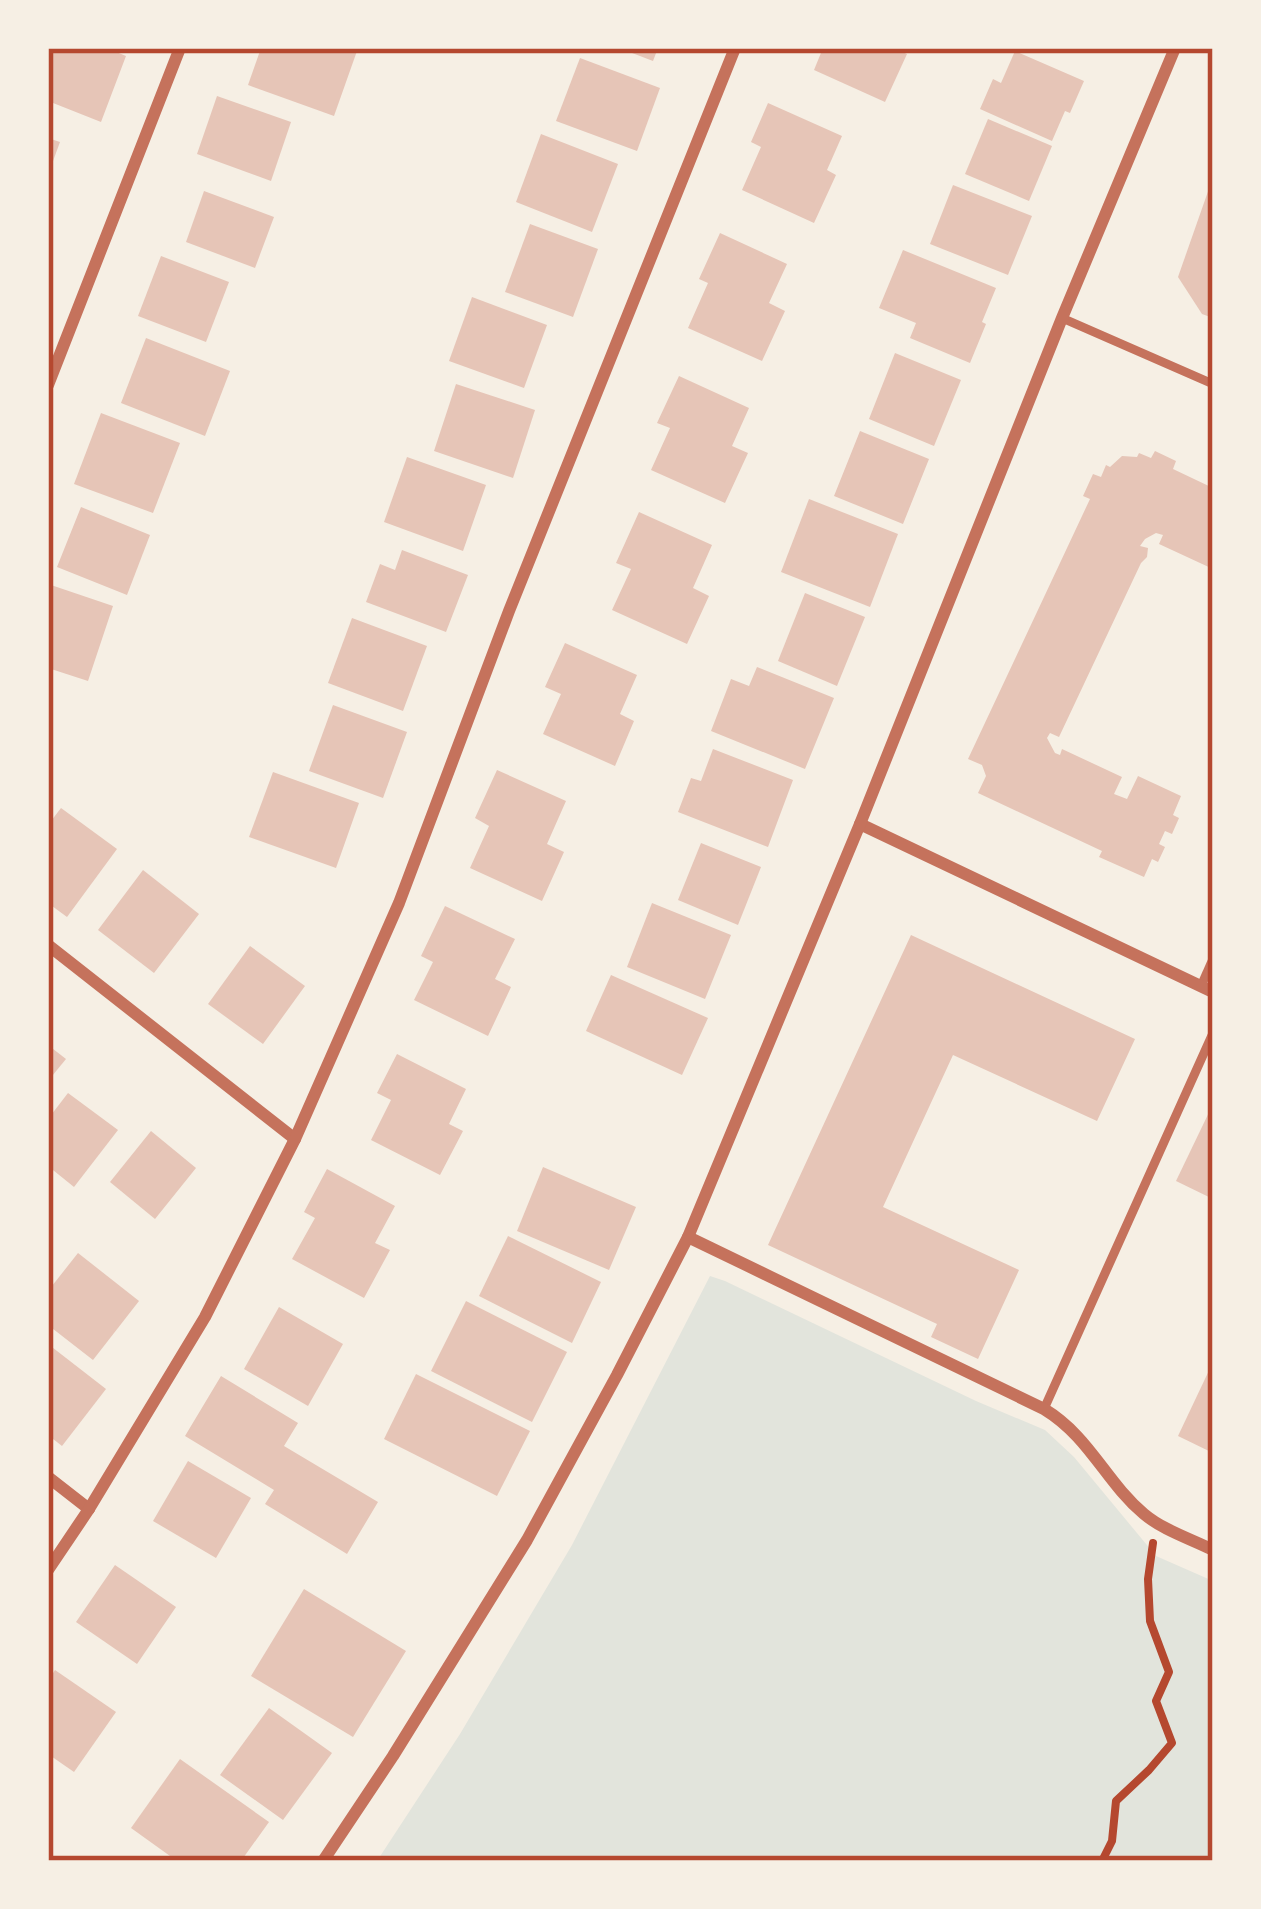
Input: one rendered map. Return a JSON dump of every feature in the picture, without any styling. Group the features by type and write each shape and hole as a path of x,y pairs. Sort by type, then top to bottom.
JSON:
{"street":[{"path":"48,385 180,48"},
{"path":"48,1570 205,1317 295,1138 399,903 509,611 735,48"},
{"path":"323,1861 527,1540 688,1237 1175,48"},
{"path":"860,824 1207,989"},
{"path":"48,945 295,1138"},
{"path":"688,1237 1044,1408 1075,1431 1139,1510 1213,1550"},
{"path":"48,1477 89,1509"}],"lane":[{"path":"1062,318 1213,384"},
{"path":"1207,989 1213,959"},
{"path":"1044,1408 1213,1033"}],"path":[{"path":"1102,1861 1112,1840 1117,1801 1172,1743 1156,1701 1169,1672 1150,1621 1148,1579 1154,1522"}],"shaded area":[{"path":"710,1276 1045,1430 1074,1457 1156,1556 1213,1581 1213,1861 377,1861 460,1734 572,1545"}],"building":[{"path":"48,48 115,48 126,56 101,122 48,101"},
{"path":"261,48 357,51 334,116 248,85"},
{"path":"619,48 658,48 653,61"},
{"path":"823,48 894,48 907,54 885,102 814,70"},
{"path":"1015,51 1084,81 1052,141 980,109 993,79 1001,83"},
{"path":"580,58 660,88 637,151 556,121"},
{"path":"217,96 291,122 271,181 197,154"},
{"path":"768,103 842,136 827,170 836,175 814,223 742,190 761,147 751,142"},
{"path":"988,119 1052,146 1029,201 965,174"},
{"path":"541,134 618,164 592,232 516,202"},
{"path":"48,138 60,142 49,172 48,172"},
{"path":"1212,180 1213,318 1202,314 1178,277"},
{"path":"953,185 1032,216 1008,275 930,244"},
{"path":"204,191 274,217 255,268 186,242"},
{"path":"530,224 598,249 573,317 505,292"},
{"path":"720,233 787,264 769,303 785,311 762,361 688,328 708,283 699,279"},
{"path":"903,250 996,288 970,363 910,338 916,323 879,308"},
{"path":"161,256 229,282 206,342 138,316"},
{"path":"472,297 547,325 524,388 449,361"},
{"path":"146,338 230,371 205,436 121,403"},
{"path":"895,353 961,380 934,446 869,419"},
{"path":"679,376 749,408 732,446 748,453 725,503 651,470 670,428 657,423"},
{"path":"456,384 535,410 513,478 434,451"},
{"path":"101,413 180,443 153,513 74,484"},
{"path":"860,431 929,459 903,524 834,496"},
{"path":"1155,451 1176,461 1173,469 1213,488 1213,569 1159,544 1163,535 1145,539 1140,546 1148,548 1147,557 1059,737 1050,733 1047,738 1055,753 1060,755 1062,749 1122,777 1114,794 1127,799 1138,776 1181,796 1172,834 1165,831 1159,844 1165,847 1158,862 1152,859 1144,877 1099,857 1102,851 978,793 986,776 982,765 968,759 1090,499 1083,496 1093,474 1101,477 1106,465 1110,467 1122,456 1139,453 1151,458"},
{"path":"407,457 486,485 463,551 384,522"},
{"path":"809,499 898,534 870,607 781,572"},
{"path":"81,507 150,535 127,595 57,567"},
{"path":"639,512 712,545 693,588 709,596 687,644 612,610 631,569 616,563"},
{"path":"402,550 468,575 446,632 366,602 380,564 395,570"},
{"path":"48,584 113,606 88,681 48,668"},
{"path":"805,593 865,617 837,686 778,661"},
{"path":"352,618 427,646 403,711 328,683"},
{"path":"565,643 637,675 620,714 634,721 615,766 543,734 561,694 545,687"},
{"path":"757,667 834,698 805,769 711,731 731,679 749,686"},
{"path":"333,705 407,732 383,798 309,771"},
{"path":"713,749 793,780 768,847 678,812 691,778 701,781"},
{"path":"497,770 566,801 547,844 564,852 542,901 470,868 489,826 475,818"},
{"path":"273,772 359,803 336,868 249,837"},
{"path":"61,808 117,849 67,917 48,903 48,825"},
{"path":"701,843 761,867 738,925 678,900"},
{"path":"143,870 199,914 154,973 98,930"},
{"path":"652,903 731,935 705,999 627,967"},
{"path":"445,906 515,939 495,979 511,987 488,1036 414,1000 433,962 421,956"},
{"path":"911,935 1135,1039 1097,1121 953,1055 883,1207 1019,1270 978,1359 931,1337 937,1324 768,1245"},
{"path":"250,946 305,986 263,1044 208,1004"},
{"path":"611,975 708,1018 682,1075 586,1031"},
{"path":"48,1045 66,1059 48,1081"},
{"path":"397,1054 466,1089 449,1124 463,1131 440,1175 371,1140 391,1100 377,1093"},
{"path":"68,1093 118,1130 74,1187 48,1166 48,1119"},
{"path":"1213,1104 1213,1199 1176,1181"},
{"path":"151,1131 196,1168 155,1219 110,1182"},
{"path":"543,1167 636,1207 609,1270 517,1231"},
{"path":"327,1169 395,1206 375,1243 390,1250 364,1298 292,1259 315,1218 304,1212"},
{"path":"508,1236 601,1282 572,1343 479,1296"},
{"path":"78,1253 139,1301 93,1360 48,1325 48,1291"},
{"path":"466,1301 567,1352 532,1422 431,1371"},
{"path":"279,1307 343,1344 308,1406 244,1369"},
{"path":"48,1344 106,1389 62,1446 48,1435"},
{"path":"1213,1362 1213,1453 1178,1436"},
{"path":"416,1374 530,1431 497,1496 384,1439"},
{"path":"221,1376 298,1423 284,1446 378,1502 347,1554 265,1504 274,1490 185,1436"},
{"path":"188,1461 251,1498 216,1558 153,1521"},
{"path":"115,1565 176,1607 137,1664 76,1622"},
{"path":"304,1589 406,1651 353,1737 251,1676"},
{"path":"55,1670 116,1712 74,1772 48,1754 48,1681"},
{"path":"269,1708 332,1753 283,1820 220,1775"},
{"path":"180,1759 269,1822 241,1861 177,1861 131,1828"}]}
